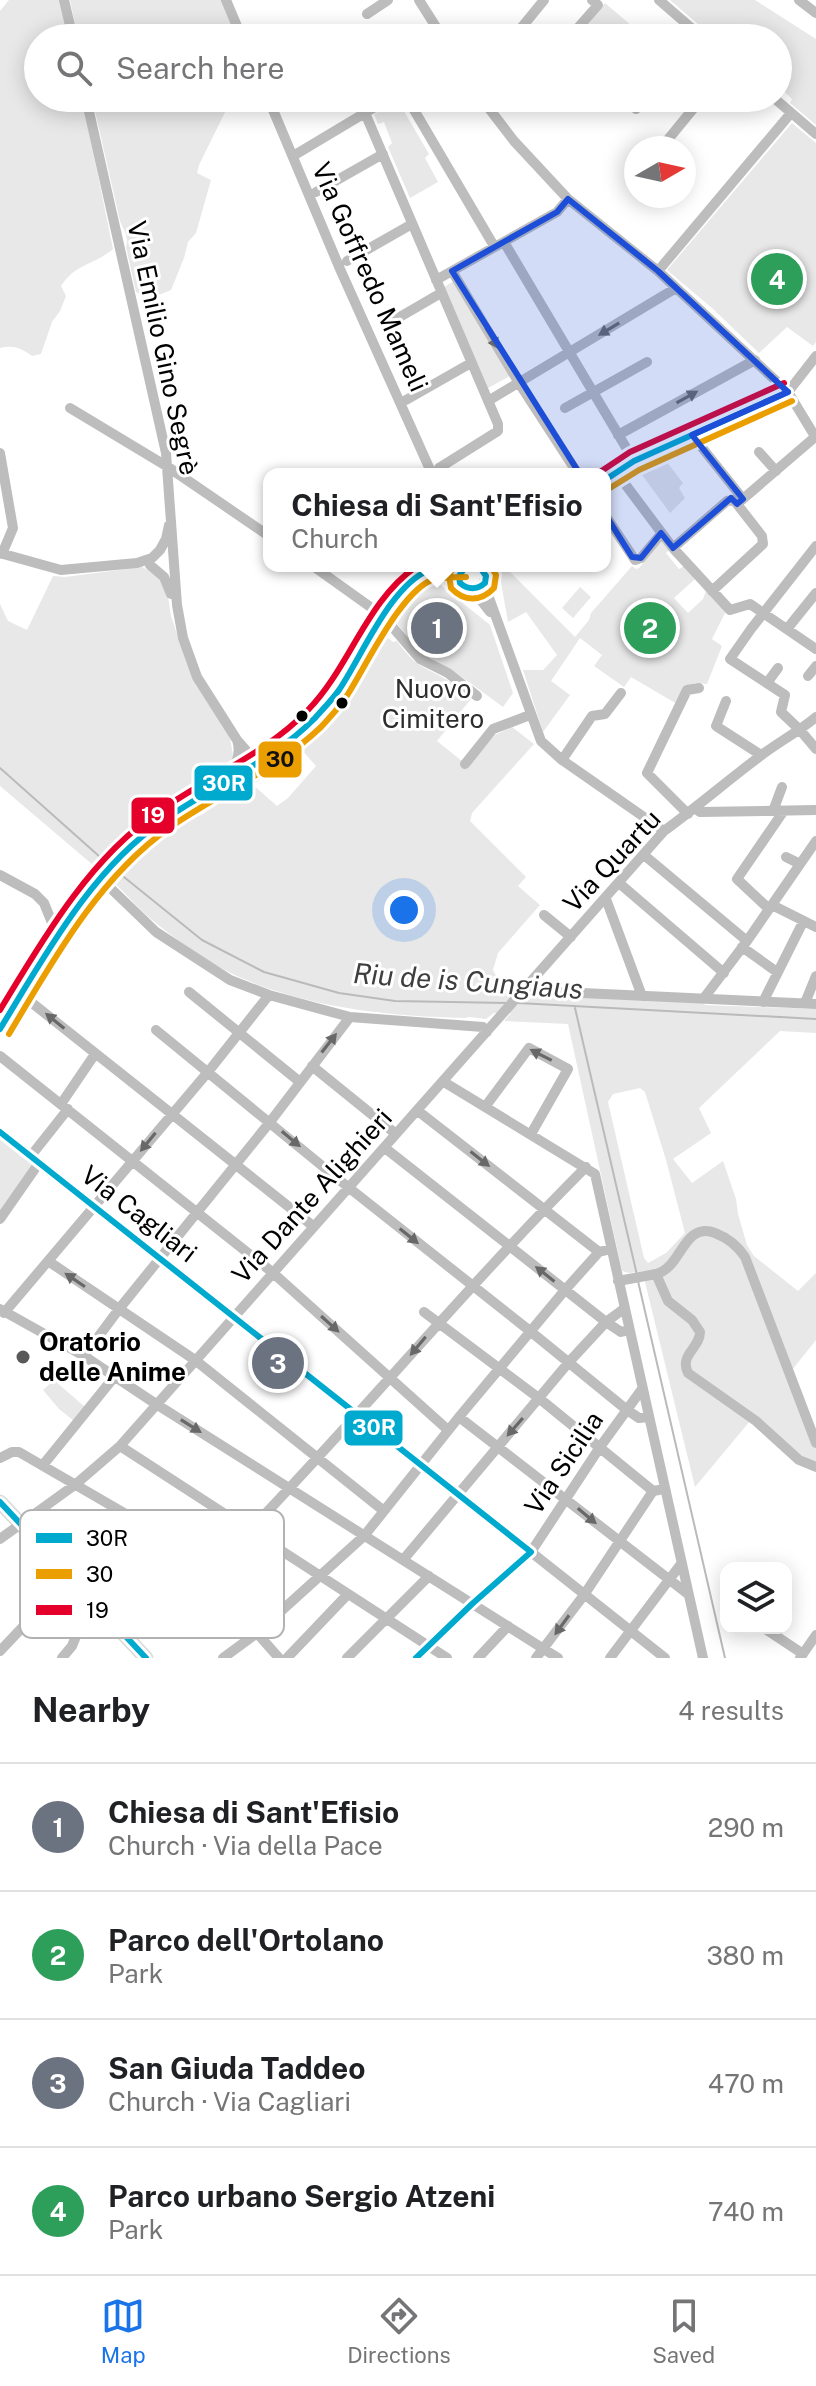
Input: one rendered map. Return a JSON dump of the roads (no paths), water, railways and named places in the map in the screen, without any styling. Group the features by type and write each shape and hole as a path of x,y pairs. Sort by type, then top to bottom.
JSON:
{"main road":[{"path":"0,1502 20,1525"},
{"path":"128,1638 146,1658"}],"street":[{"path":"64,0 70,24"},
{"path":"226,0 236,24"},
{"path":"367,14 388,0"},
{"path":"419,0 434,24"},
{"path":"524,24 544,0"},
{"path":"581,24 598,5 592,0"},
{"path":"659,0 687,24"},
{"path":"799,0 816,13"},
{"name":"Via Emilio Gino Segrè","path":"89,112 168,467 183,638 197,677 253,766"},
{"name":"Via Goffredo Mameli","path":"274,112 340,269 435,468"},
{"path":"416,112 634,461"},
{"path":"492,112 568,199 658,271 788,392 816,438 673,548"},
{"path":"671,136 691,112"},
{"path":"293,156 365,113 498,424 498,431 441,468"},
{"path":"658,271 791,113 816,134"},
{"path":"316,192 383,154"},
{"path":"436,280 557,212 568,199"},
{"path":"347,261 412,224"},
{"path":"452,271 574,468"},
{"path":"488,401 676,288"},
{"path":"386,325 441,293"},
{"path":"611,476 634,461 788,392 816,356"},
{"path":"618,435 755,360"},
{"path":"565,408 647,362"},
{"path":"406,400 471,363"},
{"path":"70,408 168,467 263,532"},
{"path":"692,435 763,538 762,547 712,591"},
{"path":"759,452 776,471"},
{"path":"0,453 13,528 1,553 61,570 175,559"},
{"path":"616,472 673,548 730,610 750,604 816,648"},
{"path":"151,561 163,545 172,519"},
{"path":"611,524 635,560 641,558 662,533"},
{"path":"816,546 730,659 785,695 781,712 816,749"},
{"path":"151,561 168,582 173,610 179,617"},
{"path":"321,572 383,616 420,659 448,673 477,696"},
{"path":"0,1029 4,1014 22,995 57,935 118,860 148,832 275,762 297,746 338,692 383,616 407,585 424,572 448,574 460,580 465,588 473,590 496,619"},
{"path":"460,580 461,572"},
{"path":"483,572 484,584 541,741 562,760 664,831"},
{"path":"473,590 484,584"},
{"path":"787,629 816,593"},
{"path":"808,676 816,666"},
{"path":"767,683 778,668"},
{"path":"699,688 687,690 647,773 692,811 816,810"},
{"path":"562,760 592,716 605,714 621,693"},
{"path":"726,701 715,724 761,755"},
{"path":"465,764 493,729 530,715"},
{"name":"Via Quartu","path":"524,990 664,831 761,755 816,717"},
{"path":"214,795 315,723"},
{"path":"253,766 256,769 291,745 297,746"},
{"path":"214,795 214,785 231,772 241,746 262,753 275,751"},
{"path":"782,787 778,812 737,879 771,907 816,927"},
{"path":"704,998 800,864 812,856 816,841"},
{"path":"644,855 777,972"},
{"path":"786,857 800,864"},
{"path":"0,875 35,894 44,903 57,935"},
{"path":"104,875 156,932 230,980 269,995 350,1017 483,1027 487,1032"},
{"path":"619,883 724,973"},
{"path":"606,899 642,996"},
{"path":"544,915 571,937"},
{"path":"763,1002 803,922"},
{"path":"524,990 810,1004 816,976"},
{"name":"Via Dante Alighieri","path":"40,1510 120,1446 524,990"},
{"path":"189,992 300,1082"},
{"path":"22,995 313,1226"},
{"path":"269,995 94,1208 2,1312 84,1356 508,1626 540,1654 558,1658"},
{"path":"84,1356 350,1017"},
{"path":"156,1030 627,1410 639,1418 649,1417"},
{"path":"485,1107 529,1048 568,1069 531,1134"},
{"path":"0,1219 95,1054"},
{"path":"0,1056 272,1272 448,1430"},
{"path":"312,1066 396,1134"},
{"path":"444,1082 595,1174 611,1249 624,1279 625,1308 649,1417 658,1490 681,1564 703,1658"},
{"path":"418,1111 599,1252"},
{"name":"Via Cagliari","path":"0,1132 665,1658"},
{"path":"385,1148 606,1322 621,1332 629,1330"},
{"path":"269,1510 391,1379 437,1322 586,1167"},
{"path":"624,1279 667,1269 693,1234 700,1230 711,1231 733,1242 745,1257 816,1443"},
{"path":"284,1608 364,1536 565,1290 599,1252 611,1249"},
{"path":"48,1261 195,1360 384,1511"},
{"path":"656,1274 668,1301 692,1320 700,1332 699,1341 685,1361 688,1373 756,1421 799,1460 816,1467"},
{"path":"403,1560 569,1362 606,1322 625,1308"},
{"path":"424,1312 658,1490"},
{"path":"43,1465 115,1376"},
{"name":"Via Sicilia","path":"416,1658 531,1552 642,1389"},
{"path":"459,1417 688,1594"},
{"path":"120,1446 217,1510"},
{"path":"0,1458 19,1452 120,1510"},
{"path":"540,1654 658,1490"},
{"name":"Via Dante Alighieri","path":"0,1539 20,1525"},
{"path":"284,1553 447,1658"},
{"path":"610,1658 681,1564"},
{"path":"347,1658 429,1576"},
{"path":"287,1658 348,1594"},
{"path":"478,1658 508,1626"},
{"path":"0,1651 20,1630"},
{"path":"772,1634 802,1656 816,1635"},
{"path":"62,1658 75,1638"},
{"path":"223,1658 250,1638"},
{"path":"261,1638 279,1658"}],"waterway":[{"name":"Riu de is Cungiaus","path":"0,768 109,865"},
{"name":"Riu de is Cungiaus","path":"114,869 202,940 264,972 339,993 395,1001 507,1003"},
{"name":"Riu de is Cungiaus","path":"518,1003 816,1019"},
{"path":"575,1008 637,1275"},
{"path":"638,1281 725,1658"}],"place":[{"name":"Parco urbano Sergio Atzeni","path":"777,279"},
{"name":"Chiesa di Sant'Efisio","path":"437,628"},
{"name":"Parco dell'Ortolano","path":"650,628"},
{"name":"Oratorio delle Anime","path":"23,1357"},
{"name":"San Giuda Taddeo","path":"278,1363"}],"park label":[{"name":"Nuovo Cimitero","path":"433,704"}]}
